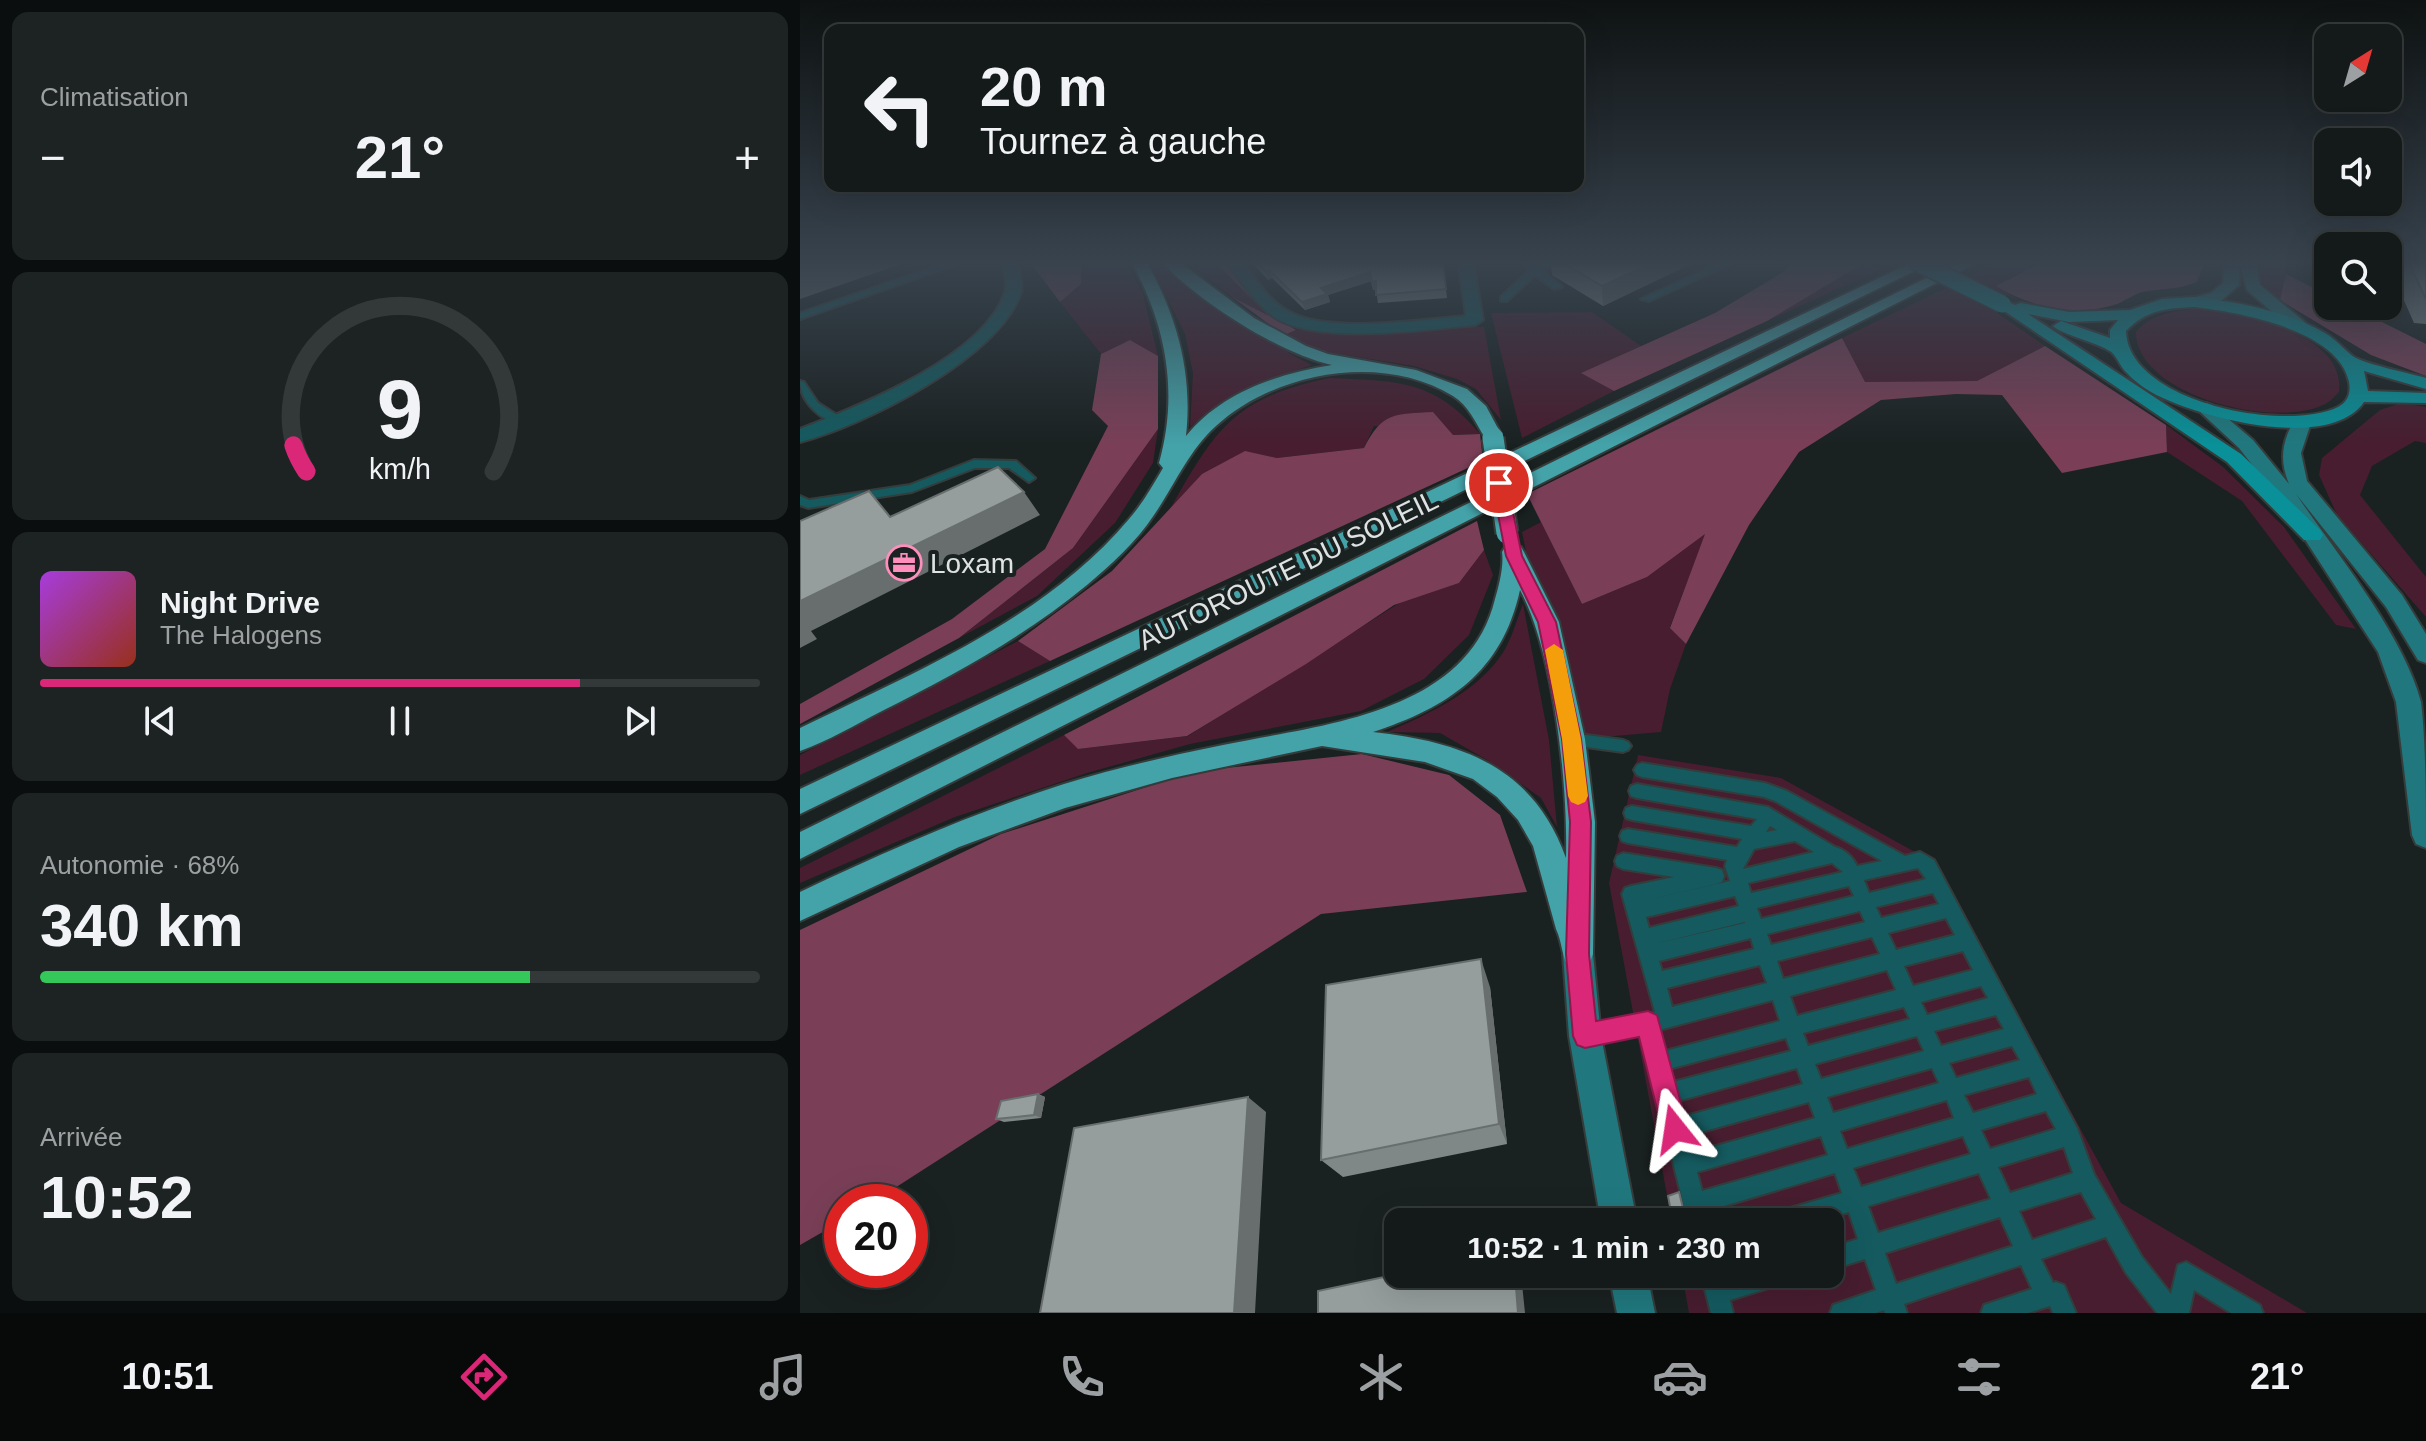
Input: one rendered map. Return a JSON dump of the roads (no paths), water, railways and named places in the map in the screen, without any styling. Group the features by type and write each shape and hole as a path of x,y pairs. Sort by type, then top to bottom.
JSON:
{"highway":[{"path":"1158,492 1177,435 1177,373 1167,322"},
{"path":"800,907 913,853 1047,802 1152,771 1320,738 1414,705 1471,667 1488,647 1503,617 1510,545 1488,422 1475,404 1449,386 1413,374 1354,367 1311,355 1284,343 1255,322"},
{"name":"AUTOROUTE DU SOLEIL","path":"800,802 1800,322"},
{"name":"AUTOROUTE DU SOLEIL","path":"800,846 1850,322"},
{"path":"800,740 924,679 1032,616 1111,552 1139,520 1200,431 1234,404 1289,379 1354,367"},
{"path":"1510,545 1547,622 1572,739 1581,822 1578,954"},
{"path":"1320,738 1435,751 1480,770 1504,788 1529,813 1547,843 1578,954"}],"main road":[{"path":"2030,322 2234,458 2312,535"},
{"path":"2047,322 2081,331 2119,348"},
{"path":"2124,322 2118,330 2119,348 2130,365 2148,381 2206,409 2239,418 2302,423 2329,418 2349,409 2359,396 2359,379 2347,360 2294,322"},
{"path":"2286,322 2300,327"},
{"path":"2347,360 2426,384"},
{"path":"2359,396 2426,398"},
{"path":"2206,409 2246,444 2285,493 2389,650 2409,702 2426,835"},
{"path":"2302,423 2291,447 2290,463 2298,483 2394,601 2426,654"},
{"path":"1578,954 1585,1036 1616,1208"},
{"path":"1631,1288 1636,1313"}],"street":[{"path":"800,436 839,421 923,379 976,341 992,322"},
{"path":"1298,322 1328,327 1427,322"}],"lane":[{"path":"800,384 814,405 839,421"},
{"path":"800,500 808,504 912,488 974,464 1012,464 1029,478"},
{"path":"1572,739 1623,746"},
{"path":"1642,770 1770,792 1904,864"},
{"path":"1637,791 1768,815 1847,863 2047,1296"},
{"path":"1770,792 1768,815 1743,879 1778,990 1893,1305"},
{"path":"1632,813 1743,879"},
{"path":"1646,946 1743,879 1797,833"},
{"path":"1628,836 1743,879"},
{"path":"1636,911 1836,854"},
{"path":"1695,1208 1658,1062 1655,982 1631,894 1743,879 1853,876 1920,860 1928,865 2070,1135 2086,1180 2134,1265 2171,1313"},
{"path":"1623,861 1866,902 1938,884"},
{"path":"1655,982 1951,909"},
{"path":"1585,1036 1657,1021 1967,941"},
{"path":"1658,1062 1986,976"},
{"path":"1666,1094 2001,1004"},
{"path":"1675,1129 2017,1035"},
{"path":"1684,1165 2033,1066"},
{"path":"1710,1208 1840,1161 2050,1100"},
{"path":"1825,1208 2070,1135"},
{"path":"1844,1255 2086,1180"},
{"path":"1841,1313 1893,1305 2027,1252 2111,1225"},
{"path":"2178,1313 2186,1273 2252,1313"},
{"path":"1992,1313 2056,1293 2065,1313"}],"place":[{"name":"Loxam","path":"904,563"}]}
